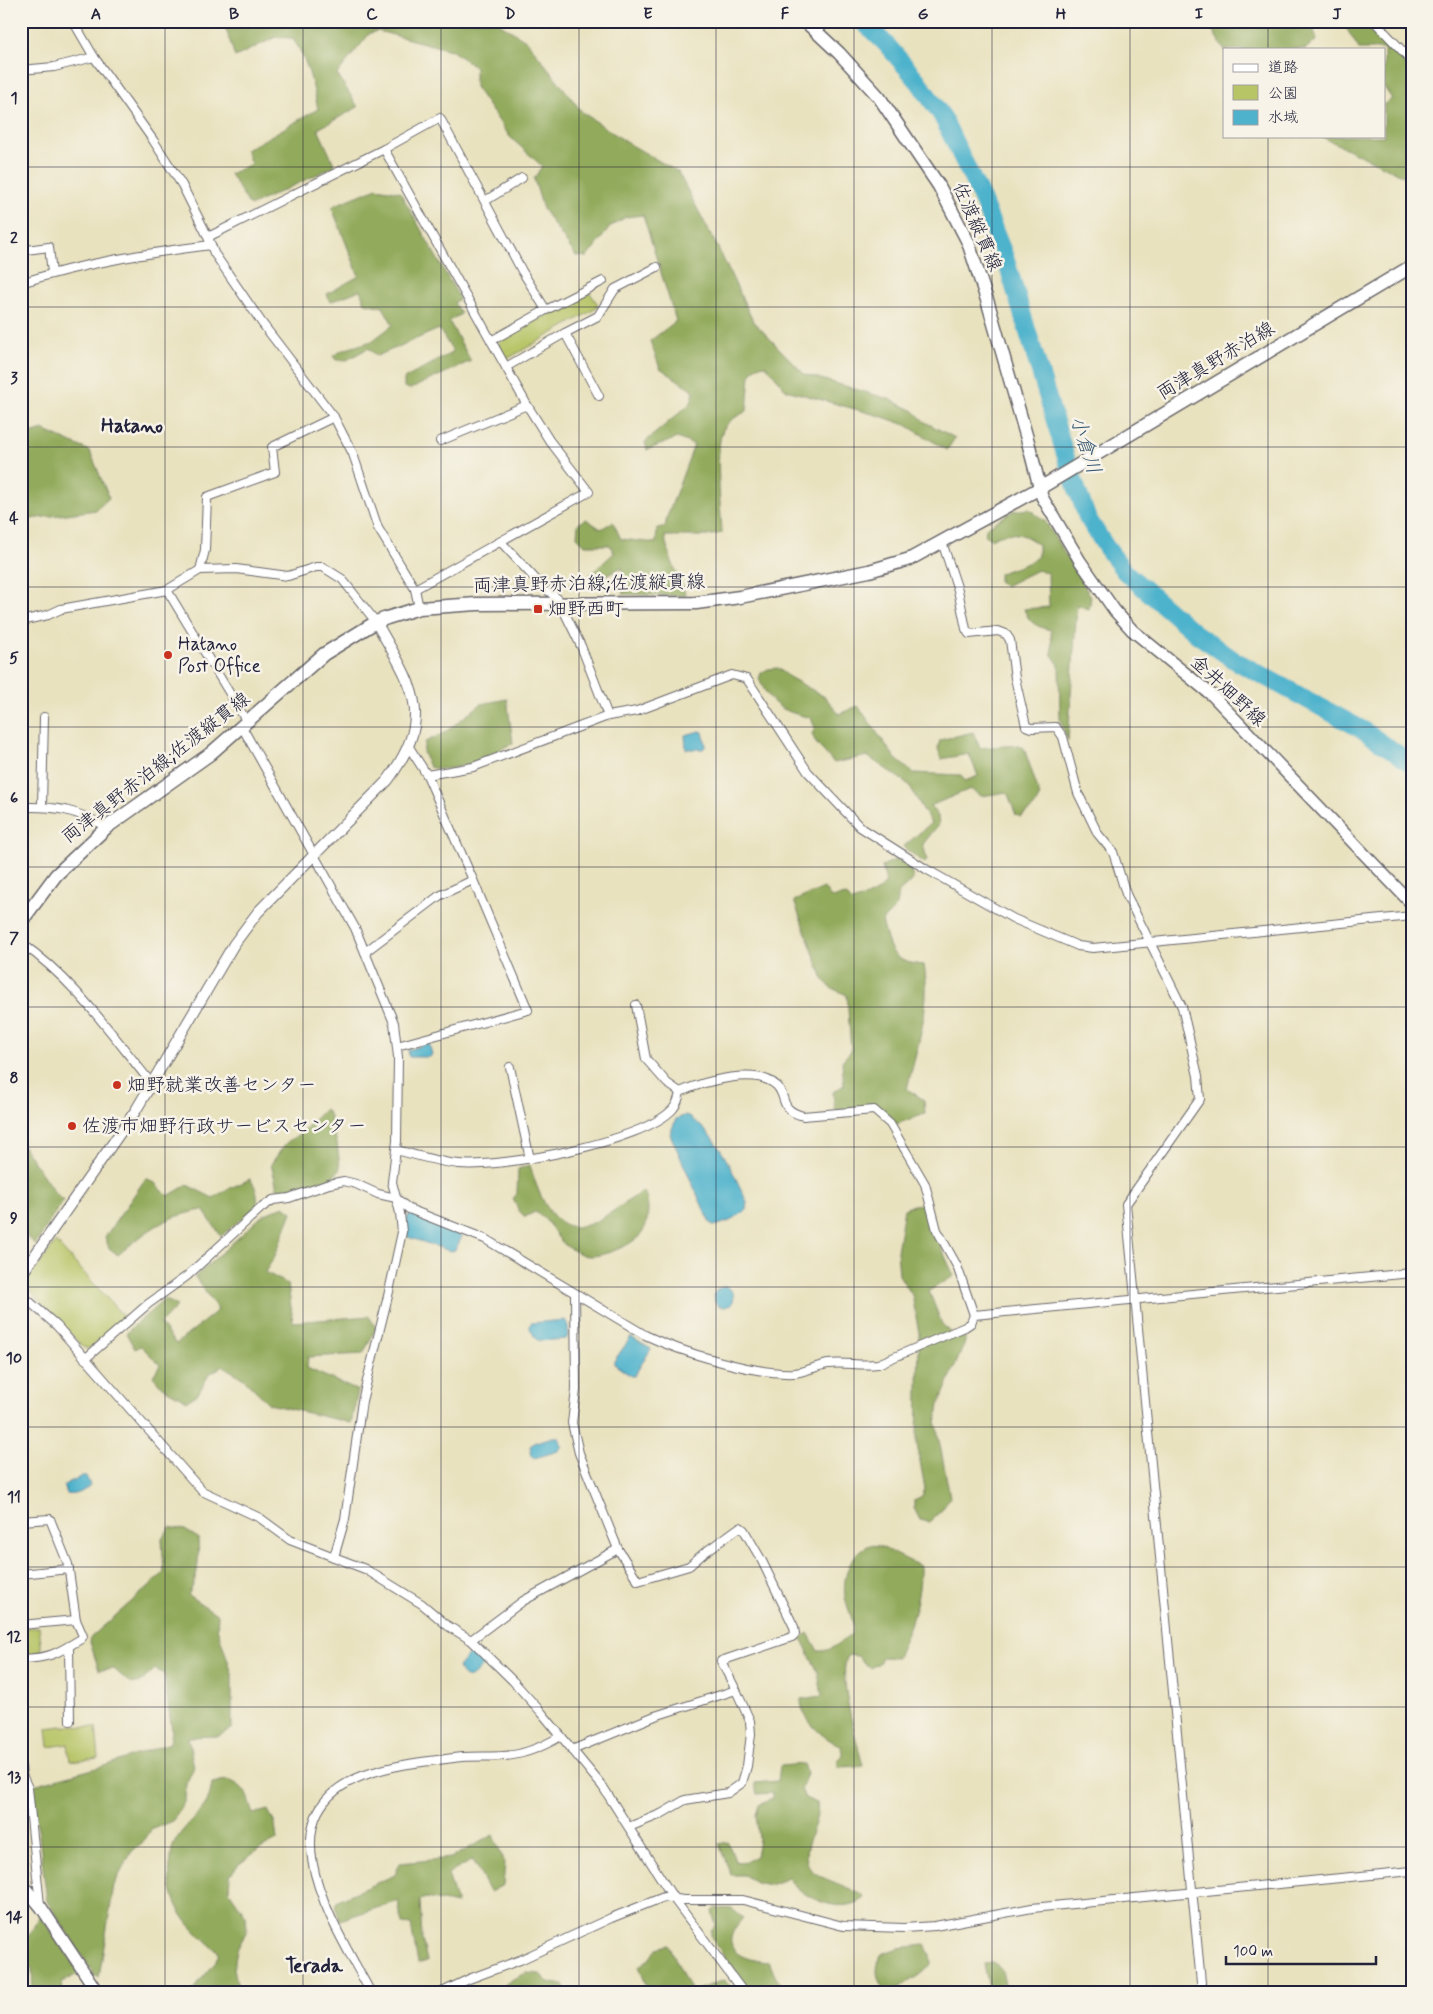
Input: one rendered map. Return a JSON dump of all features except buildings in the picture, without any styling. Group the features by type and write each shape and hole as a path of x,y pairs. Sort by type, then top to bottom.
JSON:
{"main road":[{"name":"佐渡縦貫線","path":"805,21 839,53 879,97 939,186 968,242 988,302 1028,442 1044,486"},
{"name":"両津真野赤泊線","path":"1044,486 1412,266"},
{"name":"両津真野赤泊線;佐渡縦貫線","path":"21,922 56,875 107,827 210,754 324,654 376,622 419,608 477,604 666,604 740,598 886,567 910,559 1044,486"},
{"name":"金井畑野線","path":"1044,486 1042,497 1080,562 1115,611 1132,630 1213,696 1412,904"},
{"path":"21,1883 40,1907 98,1993"}],"street":[{"path":"73,21 94,57 153,140 182,185 214,253 262,323 334,417 346,437 378,528 415,589 419,608"},
{"path":"1374,21 1412,61"},
{"path":"21,70 54,67 94,57"},
{"path":"208,237 384,150 440,118 522,271 546,310"},
{"path":"384,150 527,405 549,440 589,492 415,589"},
{"path":"484,201 522,178"},
{"path":"21,283 52,273 150,253 211,245"},
{"path":"26,250 49,247 52,273"},
{"path":"506,367 598,316 615,289 657,267"},
{"path":"491,341 602,281"},
{"path":"565,333 599,396"},
{"path":"440,441 527,405"},
{"path":"200,570 205,550 207,497 275,472 272,447 334,417"},
{"path":"501,542 540,584 561,603 581,646 608,716"},
{"path":"942,542 958,590 966,629 969,634 998,631 1006,634 1010,640 1015,678 1026,726 1031,728 1056,727 1059,730 1078,793 1098,834 1113,852 1126,894 1182,1008 1198,1076 1200,1099 1126,1204 1202,1993"},
{"path":"21,621 48,615 61,609 167,590 200,570 236,569 288,576 316,567 323,567 342,578 376,622 409,682 416,714 409,746 388,780 258,912 234,944 136,1110 21,1275"},
{"path":"167,590 244,725 355,928 394,1022 396,1046 396,1150 392,1182 400,1213 402,1232 362,1402 345,1519 334,1557"},
{"path":"427,775 474,767 608,716 637,711 732,675 739,676 746,679 808,772 860,828 926,869 1014,919 1078,946 1093,948 1412,916"},
{"path":"42,806 44,717"},
{"path":"396,1046 528,1010 427,775 409,746"},
{"path":"21,807 42,806 60,808 83,814 107,827"},
{"path":"365,952 439,896 473,880"},
{"path":"21,943 36,953 69,983 152,1084"},
{"path":"636,1005 646,1059 667,1083 680,1092"},
{"path":"510,1067 530,1159"},
{"path":"86,1359 148,1304 187,1276 261,1208 273,1200 289,1198 329,1184 344,1182 356,1184 378,1194 396,1198 409,1209 485,1239 575,1295 637,1331 664,1344 727,1363 781,1373 796,1372 828,1364 865,1366 878,1364 972,1323 974,1316 957,1266 937,1230 925,1184 890,1124 882,1116 874,1110 803,1116 794,1114 783,1102 778,1088 771,1081 745,1077 708,1081 680,1092"},
{"path":"396,1150 458,1164 496,1164 530,1159 596,1143 638,1130 673,1109 679,1100 680,1092"},
{"path":"974,1316 1412,1273"},
{"path":"21,1294 57,1326 202,1491 260,1518 290,1540 365,1570 422,1604 448,1626 471,1640 519,1688 603,1787 674,1898 744,1993"},
{"path":"575,1295 576,1390 572,1422 579,1453 618,1549 638,1581 690,1566 740,1527 744,1530 762,1561 794,1627 795,1634 792,1637 721,1661 750,1721 751,1734 747,1766 742,1783 728,1792 685,1800 661,1814 629,1827"},
{"path":"21,1521 50,1519 69,1569 76,1620 84,1636 45,1658 21,1659"},
{"path":"471,1640 523,1601 618,1549"},
{"path":"21,1574 69,1569"},
{"path":"21,1625 76,1620"},
{"path":"69,1646 70,1721"},
{"path":"572,1750 655,1716 736,1690"},
{"path":"371,1993 330,1913 312,1865 310,1846 312,1831 320,1806 339,1788 361,1776 383,1769 464,1757 506,1756 546,1744 561,1736"},
{"path":"21,1766 22,1775 28,1788 40,1907"},
{"path":"440,1993 664,1897 743,1900 843,1926 904,1928 935,1926 1032,1908 1412,1871"}],"green space":[{"path":"204,21 496,21 527,41 582,112 628,143 678,172 718,248 753,321 804,374 889,399 914,411 925,422 955,438 947,450 906,425 786,390 766,365 757,366 750,375 747,411 728,424 720,438 718,464 722,533 707,536 665,536 671,558 686,596 623,594 622,567 593,583 589,576 614,553 610,545 585,545 577,537 578,524 586,519 601,529 613,522 621,539 656,543 657,528 665,527 694,445 677,438 647,450 645,442 691,403 694,391 660,368 650,341 676,321 643,215 626,217 611,226 587,257 576,256 543,209 534,179 542,166 510,137 475,87 475,67 451,50 378,31 370,33 337,74 358,107 318,129 335,166 250,206 230,174 251,164 246,150 318,109 314,91 306,63 292,38 276,37 235,57 224,23 206,23"},
{"path":"1207,21 1311,21 1317,40 1306,48 1223,48"},
{"path":"1342,21 1365,21 1412,72 1412,180 1324,138 1386,138 1386,103 1392,99 1386,90 1386,48 1358,48"},
{"path":"377,188 400,192 460,299 454,303 461,314 449,321 471,361 410,389 404,387 404,379 453,352 439,329 377,356 368,348 347,360 336,360 333,356 343,350 372,341 393,325 383,307 365,303 360,290 330,302 327,294 359,276 332,208 335,205"},
{"path":"590,293 597,303 597,308 507,359 498,345 504,337"},
{"path":"43,430 90,451 109,498 96,510 23,520 21,504 21,437"},
{"path":"1029,509 1045,521 1091,597 1089,609 1077,605 1068,741 1060,719 1059,665 1052,655 1051,630 1034,624 1028,618 1024,609 1049,607 1048,573 1037,570 1005,586 999,582 999,574 1030,562 1038,556 1038,545 1021,535 1003,534 991,539 985,535 986,528 1013,511"},
{"path":"778,668 789,677 825,697 839,714 858,706 896,759 913,773 961,775 965,781 978,776 969,754 941,759 938,748 940,740 973,732 980,748 1018,745 1024,748 1040,796 1034,807 1021,817 1016,815 1007,792 981,796 970,789 930,806 938,816 939,824 923,844 927,860 925,863 903,847 931,823 908,784 867,756 834,763 816,743 812,734 815,728 811,718 785,710 768,696 759,679 761,673 768,669"},
{"path":"507,699 513,743 462,766 440,769 429,767 423,752 425,742 444,733 481,704"},
{"path":"897,859 911,868 913,880 899,892 897,906 882,921 890,947 898,958 924,965 926,996 922,1028 907,1089 924,1100 925,1114 896,1124 878,1107 835,1110 833,1092 844,1085 842,1061 851,1051 847,995 831,988 823,979 794,901 824,888 831,898 846,895 852,902 866,897 884,886 886,882 882,866"},
{"path":"325,1109 329,1114 337,1143 340,1168 334,1177 299,1189 286,1191 277,1188 271,1164 286,1143 302,1132"},
{"path":"21,1143 53,1190 63,1200 35,1245 21,1230"},
{"path":"530,1165 541,1197 547,1208 554,1217 572,1227 590,1224 641,1192 644,1192 648,1212 642,1233 624,1247 597,1255 583,1255 565,1245 544,1218 535,1212 525,1217 519,1211 513,1199 517,1193 518,1169"},
{"path":"146,1178 155,1183 168,1196 187,1185 213,1198 250,1179 256,1192 257,1206 221,1236 203,1210 177,1216 147,1232 118,1255 109,1248 105,1237"},
{"path":"925,1204 931,1225 954,1276 929,1291 942,1324 955,1336 961,1333 965,1334 965,1342 939,1405 936,1424 950,1497 942,1510 929,1522 920,1520 914,1508 914,1500 922,1496 925,1489 917,1444 919,1333 912,1295 899,1275 897,1251 904,1209 913,1205"},
{"path":"284,1206 292,1212 274,1258 265,1272 288,1284 293,1322 369,1316 376,1328 363,1354 308,1357 307,1368 358,1391 351,1423 269,1404 244,1379 223,1366 209,1374 198,1394 187,1401 162,1387 153,1376 160,1365 141,1346 135,1349 126,1333 165,1299 177,1306 160,1324 176,1344 218,1310 195,1277 263,1215"},
{"path":"56,1242 125,1318 90,1348 84,1348 30,1291 25,1283"},
{"path":"170,1527 185,1530 198,1538 198,1568 188,1595 218,1615 217,1628 232,1673 232,1728 219,1736 188,1737 194,1767 186,1784 185,1800 173,1821 151,1830 142,1844 132,1851 114,1885 99,1977 95,1976 47,1901 39,1835 30,1786 104,1766 170,1743 172,1731 164,1674 155,1669 141,1682 131,1684 114,1669 99,1670 89,1639 164,1573 162,1538"},
{"path":"870,1545 879,1546 920,1566 919,1591 910,1624 897,1658 882,1657 879,1663 871,1668 858,1656 849,1655 845,1663 846,1691 863,1766 838,1767 838,1760 843,1755 840,1745 820,1733 804,1713 801,1699 822,1696 818,1672 801,1638 808,1633 818,1651 821,1651 831,1648 851,1634 853,1625 846,1601 845,1580 853,1559"},
{"path":"39,1627 42,1653 28,1655 21,1631 24,1628"},
{"path":"62,1726 96,1727 99,1758 70,1761 68,1744 49,1747 47,1728"},
{"path":"804,1764 807,1773 801,1789 805,1798 817,1803 815,1823 806,1852 807,1861 811,1869 820,1876 865,1898 856,1903 834,1905 824,1903 803,1893 788,1878 770,1885 755,1882 744,1875 731,1875 719,1844 728,1842 735,1861 744,1863 756,1856 759,1839 756,1815 759,1805 772,1799 772,1793 757,1794 755,1783 778,1781 780,1766"},
{"path":"226,1780 242,1788 253,1814 268,1810 275,1824 277,1840 258,1850 238,1865 230,1875 229,1891 246,1916 247,1930 237,1950 234,1968 239,1993 190,1993 215,1963 219,1952 197,1934 180,1912 174,1900 169,1874 172,1851 177,1838 207,1802 212,1783"},
{"path":"493,1835 505,1863 503,1885 490,1892 473,1860 448,1874 457,1904 426,1898 420,1900 422,1939 427,1961 418,1964 411,1925 402,1924 398,1901 340,1920 335,1906 338,1900 395,1875 400,1863 451,1858"},
{"path":"716,1908 732,1909 743,1918 731,1937 731,1944 734,1950 748,1958 769,1962 784,1993 751,1993 711,1937 711,1930 716,1926 712,1911"},
{"path":"41,1916 80,1973 62,1982 63,1993 33,1993 32,1968 24,1965 26,1940"},
{"path":"669,1945 691,1992 724,1980 736,1992 649,1993 639,1966 652,1957 657,1948"},
{"path":"925,1945 930,1955 931,1964 924,1972 897,1989 899,1993 886,1993 877,1974 882,1954 898,1948"},
{"path":"995,1963 1002,1971 1007,1993 990,1993 984,1964"},
{"path":"527,1973 540,1974 548,1982 563,1985 567,1993 499,1993 507,1983"}],"water":[{"path":"703,732 706,746 703,749 686,749 685,735"},
{"path":"429,1044 432,1054 430,1057 409,1057 408,1050"},
{"path":"686,1115 707,1132 716,1143 747,1202 746,1210 730,1221 715,1226 710,1223 670,1134 676,1119"},
{"path":"412,1214 440,1228 461,1235 462,1237 455,1250 450,1251 408,1237 407,1221 408,1216"},
{"path":"724,1287 731,1290 734,1297 731,1304 724,1307 717,1304 714,1297 717,1290"},
{"path":"565,1320 568,1330 566,1339 539,1341 535,1338 529,1326 531,1323"},
{"path":"631,1337 651,1349 634,1376 631,1376 614,1364 614,1361"},
{"path":"559,1437 562,1446 558,1451 535,1458 532,1456 530,1446 536,1442"},
{"path":"82,1476 86,1476 90,1485 80,1492 67,1494 64,1485"},
{"path":"474,1649 487,1662 475,1674 468,1677 461,1673 458,1667"}],"waterway":[{"name":"小倉川","path":"862,21 886,44 918,81 942,116 982,199 1005,257 1068,464 1087,517 1106,547 1125,572 1195,633 1234,660 1363,730 1412,764"}],"place":[{"name":"畑野西町","path":"538,609"},
{"name":"Hatano Post Office","path":"168,655"},
{"name":"畑野就業改善センター","path":"117,1085"},
{"name":"佐渡市畑野行政サービスセンター","path":"72,1126"}],"district":[{"name":"Hatano","path":"132,426"},
{"name":"Terada","path":"314,1966"}]}
